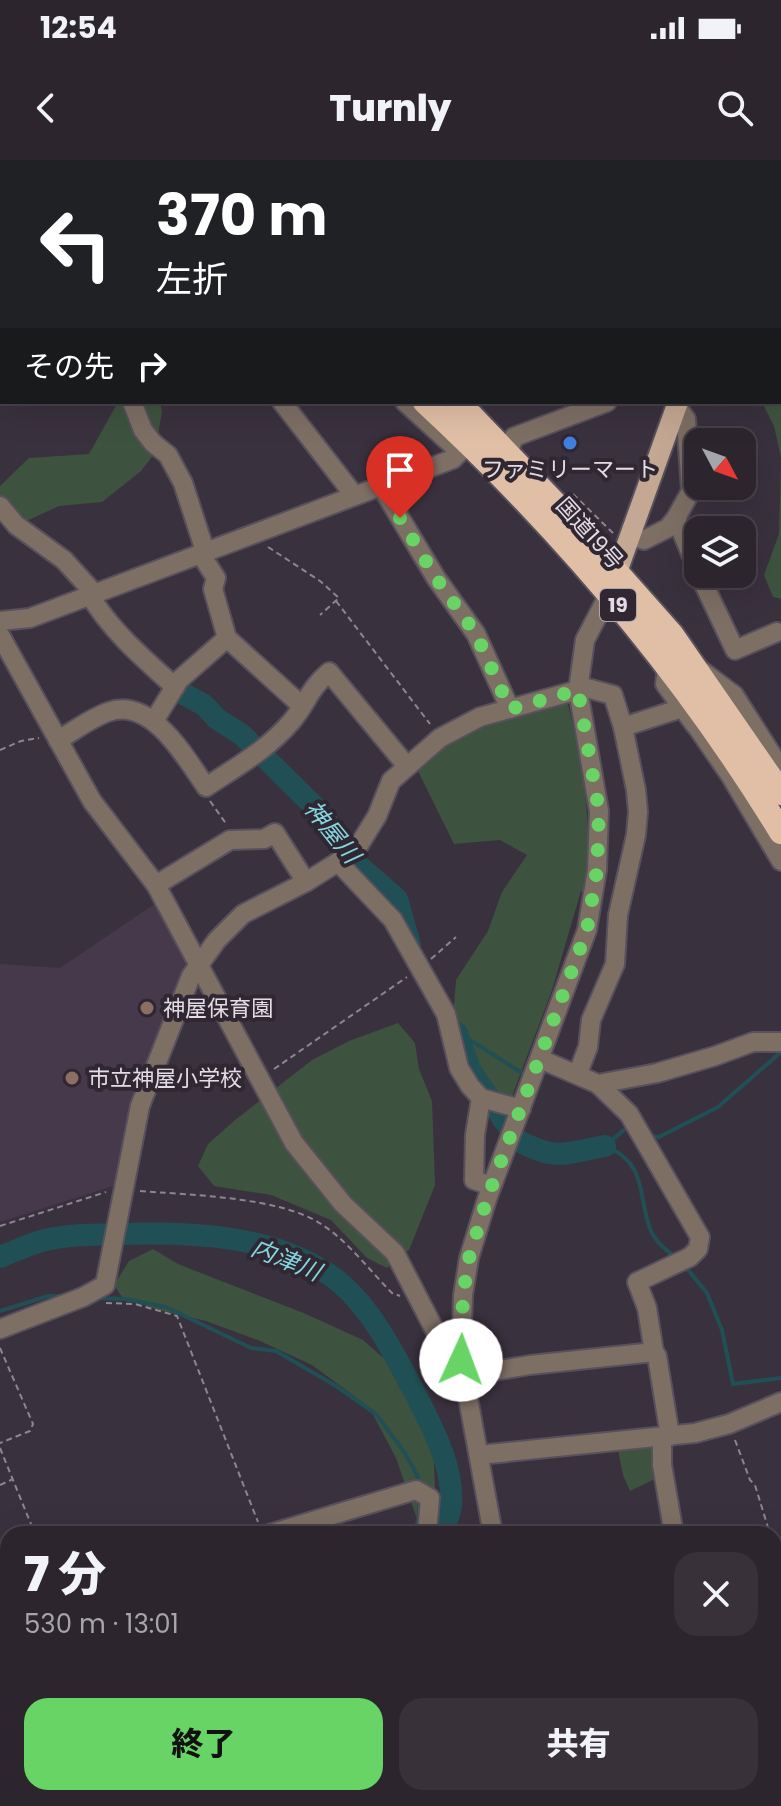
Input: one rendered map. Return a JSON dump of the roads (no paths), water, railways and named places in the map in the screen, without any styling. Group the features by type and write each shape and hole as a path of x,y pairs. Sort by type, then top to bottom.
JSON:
{"highway":[{"name":"国道19号","path":"427,404 464,448 672,635 781,793"},
{"name":"国道19号","path":"460,404 511,445 614,584 687,705 762,800 781,832"}],"main road":[{"path":"614,584 677,404"}],"street":[{"path":"133,404 143,430 168,455 183,483 202,552 216,578 213,589 227,638 302,706"},
{"path":"284,404 354,495"},
{"path":"0,621 30,618 453,459 464,448 408,404"},
{"path":"511,445 603,404"},
{"path":"631,536 644,540 668,528 691,491 686,419 677,404"},
{"path":"381,486 436,578 476,634 510,709"},
{"path":"0,506 16,525 64,560 122,639 175,687"},
{"path":"676,518 684,537"},
{"path":"492,1526 461,1360 463,1295 469,1258 491,1186 587,930 597,870 599,811 579,688 585,640 614,584"},
{"path":"706,588 735,650 777,632"},
{"path":"0,635 92,801 156,885 294,1143 343,1204 395,1253 444,1348 461,1360"},
{"path":"154,721 179,680 227,638"},
{"path":"693,664 734,695 781,769"},
{"path":"57,738 105,712 118,709 154,721 165,730 206,787 263,750 293,721 314,684 329,672 406,765"},
{"path":"0,1329 83,1297 105,1285 140,1106 191,976 217,940 243,914 306,882 359,845 377,816 391,781 440,738 480,717 579,688 613,695 636,790 636,835 618,915 615,964 591,1020 588,1047 578,1073"},
{"path":"623,727 687,705 697,727 761,824 781,861"},
{"path":"156,885 230,840 264,839 275,833 306,882"},
{"path":"338,862 393,920 422,966 446,1014 459,1068 487,1099 521,1109"},
{"path":"598,1084 657,1073 753,1042 781,1042"},
{"path":"540,1059 598,1084 629,1114 700,1237 698,1249 690,1257 637,1282 647,1308 657,1356 666,1436 662,1465 673,1526"},
{"path":"487,1099 475,1135 474,1180 491,1186"},
{"path":"462,1334 472,1349 474,1367 481,1373 654,1352"},
{"path":"468,1410 481,1373"},
{"path":"479,1455 695,1433 729,1424 781,1402"},
{"path":"293,1526 416,1490 430,1498 428,1526"}],"waterway":[{"name":"神屋川","path":"182,693 204,705 217,719 241,734 321,813 350,858 397,899 410,945"},
{"path":"456,1031 525,1075"},
{"name":"神屋川","path":"457,1033 470,1070 508,1126"},
{"path":"652,1136 659,1137 718,1107 781,1052"},
{"path":"632,1127 605,1146 629,1162 639,1182 651,1231 677,1259"},
{"name":"神屋川","path":"517,1140 541,1151 560,1154 605,1146"},
{"name":"内津川","path":"0,1257 39,1242 63,1237 175,1234 262,1245 316,1266 352,1294 374,1321 417,1397 441,1449 449,1477 450,1509 445,1526"},
{"path":"684,1265 707,1293 722,1330 733,1384 781,1378"},
{"path":"0,1311 48,1296 65,1296"},
{"path":"94,1298 125,1299 166,1307 251,1348 276,1351 376,1414 405,1453 418,1477 418,1485"},
{"path":"416,1526 420,1498"}],"place":[{"name":"ファミリーマート","path":"570,443"},
{"name":"神屋保育園","path":"147,1008"},
{"name":"市立神屋小学校","path":"72,1078"}]}
